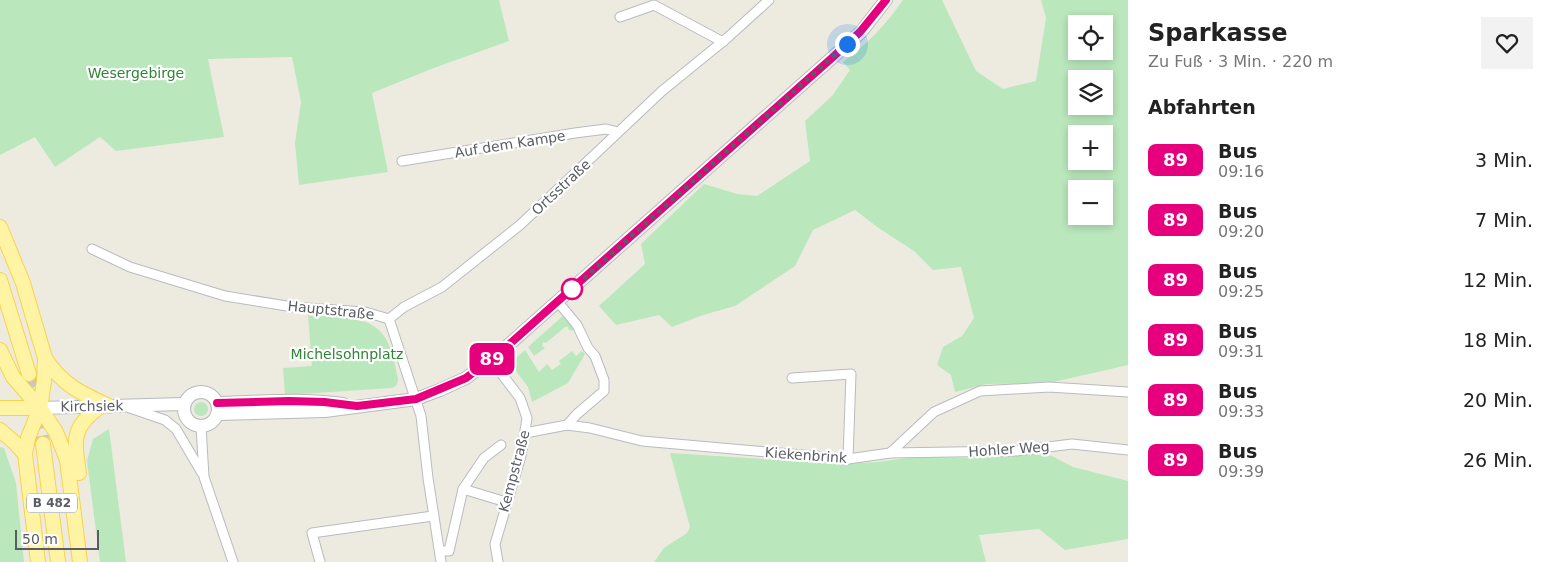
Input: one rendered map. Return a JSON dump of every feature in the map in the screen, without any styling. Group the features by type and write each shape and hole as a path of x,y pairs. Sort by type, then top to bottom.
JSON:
{"main road":[{"path":"217,409 325,411 416,399 466,378 491,360 558,302 860,32 886,0"},
{"path":"0,227 23,283 45,358 52,369 67,385 105,406 86,418 76,435 76,454 82,494 76,526"},
{"path":"0,280 29,374"},
{"path":"0,350 13,378 40,408 56,432 64,449 80,562"},
{"path":"38,562 24,454 40,408 45,358"},
{"path":"201,392 211,395 217,409 211,423 196,426 187,420 184,404 191,395 201,392"},
{"name":"Kirchsiek","path":"0,408 184,404"},
{"path":"0,430 24,454"},
{"name":"B 482","path":"43,444 58,562"}],"street":[{"name":"Ortsstraße","path":"389,319 404,307 442,286 478,260 526,219 662,91 723,42 769,0"},
{"path":"620,17 654,4 723,42"},
{"name":"Auf dem Kampe","path":"402,162 606,129 618,132"},
{"name":"Hauptstraße","path":"92,249 130,267 224,296 293,307 365,312 389,319 421,416 433,516 441,562"},
{"path":"558,302 577,325 588,348 595,356 604,380 604,391 576,414 567,425"},
{"name":"Kempstraße","path":"491,360 520,398 527,418 521,456 495,544 498,562"},
{"path":"792,378 851,374 848,459"},
{"path":"890,453 934,412 980,391 1049,387 1128,392"},
{"path":"123,406 170,424 184,440 204,477 232,562"},
{"name":"Kiekenbrink","path":"525,433 567,425 590,428 642,441 848,459 890,453"},
{"path":"201,426 204,477"},
{"name":"Hohler Weg","path":"890,453 1016,451 1072,444 1128,450"},
{"path":"440,551 449,550 463,489 484,458 501,445"},
{"path":"463,489 506,502"},
{"path":"320,562 312,533 433,516"}],"green space":[{"name":"Wesergebirge","path":"0,0 499,0 509,41 431,69 372,93 388,172 299,185 295,143 301,102 292,57 208,59 224,137 116,151 100,137 55,167 35,137 0,155"},
{"path":"903,0 942,0 976,71 1003,89 1036,81 1046,18 1041,0 1128,0 1128,365 1049,383 987,384 955,392 951,375 937,365 943,347 962,336 974,318 961,267 933,270 914,251 855,210 813,230 795,266 735,306 703,315 672,327 659,315 616,325 599,306 645,264 641,244 704,184 737,194 757,196 810,161 805,121 832,96 850,70 843,62 876,34"},
{"name":"Michelsohnplatz","path":"308,315 351,318 371,325 379,331 386,339 392,354 398,379 397,385 392,388 285,395 283,368 312,366"},
{"path":"564,315 575,329 572,331 565,327 546,343 543,342 542,346 545,348 534,356 528,347"},
{"path":"525,350 539,372 547,364 552,370 561,364 559,361 572,351 576,356 582,351 585,354 568,383 532,402 528,387 510,363"},
{"path":"198,402 204,402 208,409 204,416 198,416 194,412 194,406"},
{"path":"109,429 126,562 100,562 87,461 93,439"},
{"path":"0,447 4,448 16,483 24,562 0,562"},
{"path":"670,453 840,464 878,462 914,457 971,458 1038,454 1052,456 1073,467 1128,481 1128,539 1065,550 1039,529 979,535 986,562 654,562 664,548 687,533 690,527"}],"tunnel":[{"path":"29,374 43,444"}],"bus line":[{"name":"89","path":"217,403 289,401 324,402 357,406 397,402 416,399 466,378 505,348 833,57 860,32 886,0"}],"route":[{"path":"572,289 847,44"}]}
